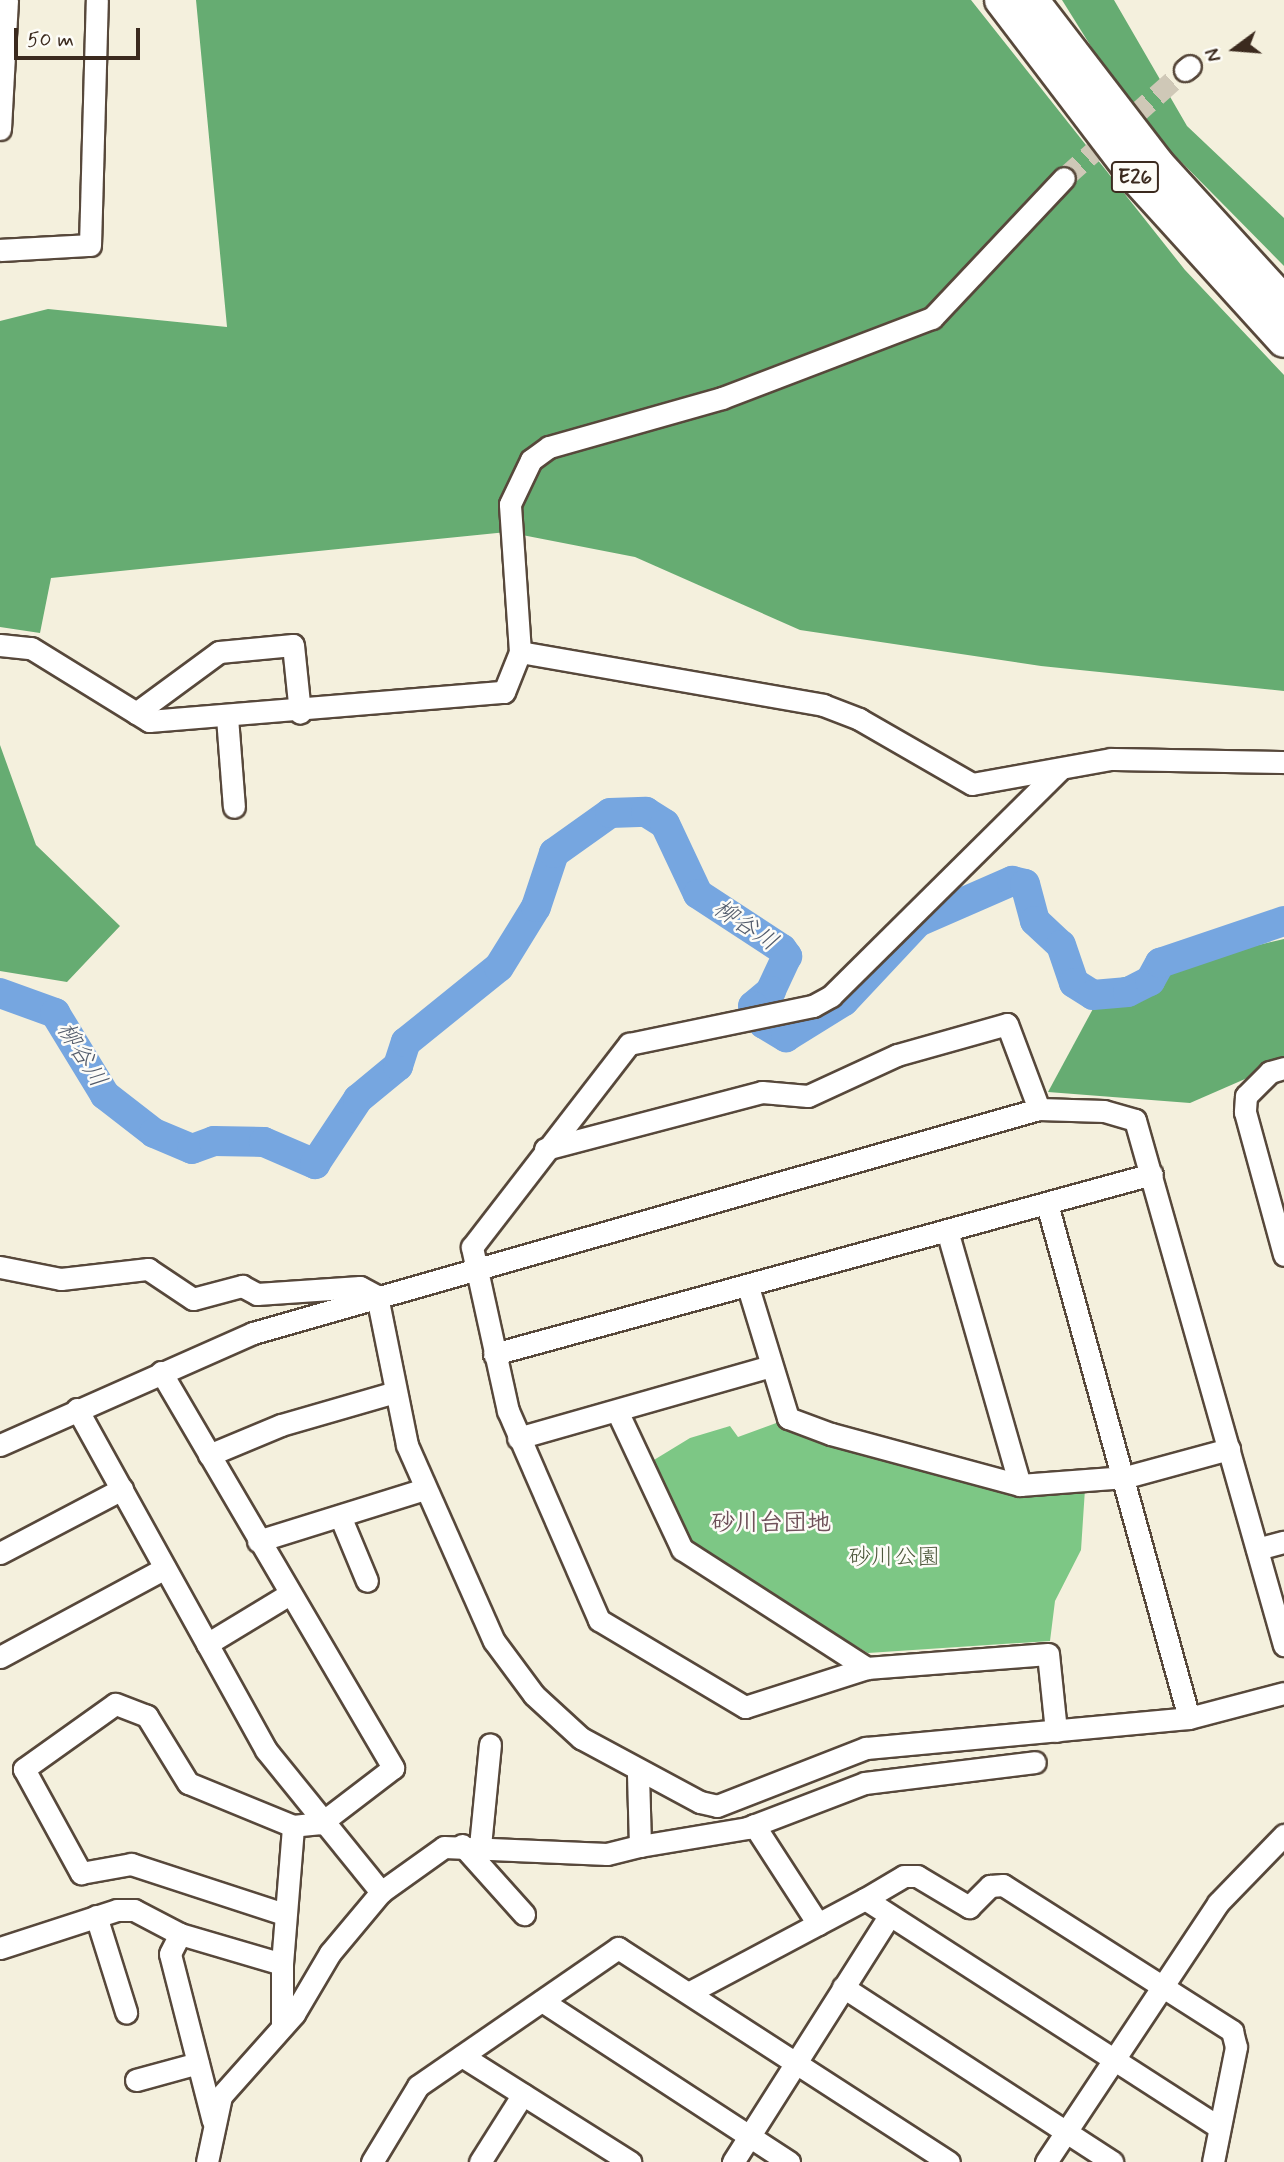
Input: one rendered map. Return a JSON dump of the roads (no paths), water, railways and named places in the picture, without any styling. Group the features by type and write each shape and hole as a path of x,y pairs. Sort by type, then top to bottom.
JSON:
{"highway":[{"name":"E26","path":"1001,0 1130,171 1284,341"},
{"name":"E26","path":"1032,0 1157,163 1284,302"}],"street":[{"path":"0,129 7,0"},
{"path":"0,250 90,245 97,0"},
{"path":"0,645 31,648 149,720 300,713 505,692 520,652 510,504 531,460 549,447 650,422 922,323 965,287 1064,178"},
{"path":"136,713 219,652 292,645 300,713"},
{"path":"520,652 822,705 859,719 972,784 1111,759 1284,762"},
{"path":"228,716 234,807"},
{"path":"1056,1731 1048,1654 867,1668 745,1707 636,1646 598,1620 517,1438 494,1354 472,1247 545,1149 629,1044 813,1006 831,996 1059,770"},
{"path":"545,1149 762,1092 808,1096 897,1055 1007,1024 1039,1109"},
{"path":"1284,1068 1270,1072 1246,1096 1245,1112 1284,1255"},
{"path":"0,1445 254,1332 1039,1109 1104,1111 1135,1120 1284,1645"},
{"path":"494,1354 948,1234 1152,1174"},
{"path":"1047,1204 1126,1477 1189,1718"},
{"path":"948,1234 1020,1485"},
{"path":"0,1267 61,1279 148,1269 193,1299 242,1286 257,1294 360,1287 377,1296"},
{"path":"748,1287 788,1418 1020,1485 1126,1477 1229,1449"},
{"path":"377,1296 395,1392 425,1489 494,1641 534,1695 581,1738 638,1773 717,1805 866,1748 1189,1718 1284,1693"},
{"path":"517,1438 771,1366"},
{"path":"161,1372 288,1595 393,1768 321,1823 293,1826 188,1783 147,1716 115,1704 24,1769 81,1873 131,1864 284,1914"},
{"path":"209,1455 281,1425 395,1392"},
{"path":"77,1409 266,1750 321,1823 381,1892"},
{"path":"617,1411 682,1549 867,1668"},
{"path":"0,1553 122,1489"},
{"path":"258,1541 425,1489"},
{"path":"340,1516 367,1581"},
{"path":"1257,1549 1284,1542"},
{"path":"0,1657 165,1568"},
{"path":"208,1644 288,1595"},
{"path":"490,1744 471,1846 524,1914"},
{"path":"207,2162 221,2095 282,2026 381,1892 430,1854 471,1846 607,1854 754,1825 865,1783 1035,1762"},
{"path":"638,1773 640,1846"},
{"path":"754,1825 818,1924"},
{"path":"282,2026 284,1914 293,1826"},
{"path":"1046,2162 1161,1983 1219,1903 1284,1835"},
{"path":"690,1992 904,1877 917,1875 968,1907 990,1886 1003,1885 1161,1983 1232,2031 1236,2047 1213,2162"},
{"path":"865,1899 1219,2127"},
{"path":"0,1948 96,1916 134,1910 180,1934 282,1964"},
{"path":"96,1916 126,2012"},
{"path":"733,2162 889,1916"},
{"path":"180,1934 170,1954 215,2126"},
{"path":"372,2162 418,2086 618,1948 690,1992 796,2065 949,2162"},
{"path":"843,1987 1112,2162"},
{"path":"542,2001 789,2162"},
{"path":"462,2056 631,2162"},
{"path":"136,2080 198,2063"},
{"path":"480,2162 523,2094"}],"waterway":[{"name":"柳谷川","path":"0,993 55,1013 105,1095 154,1133 192,1149 214,1141 264,1142 315,1164 358,1099 398,1066 406,1042 499,967 536,907 554,853 610,813 646,812 665,824 698,894 782,949 787,956 771,991 753,1006 764,1024 786,1037 844,1001 918,922 1012,881 1025,884 1035,921 1061,945 1074,983 1093,995 1128,992 1150,981 1160,963 1284,921"}],"tunnel":[{"path":"1064,178 1185,70"}],"district":[{"name":"砂川台団地","path":"771,1524"}],"park label":[{"name":"砂川公園","path":"894,1558"}]}
